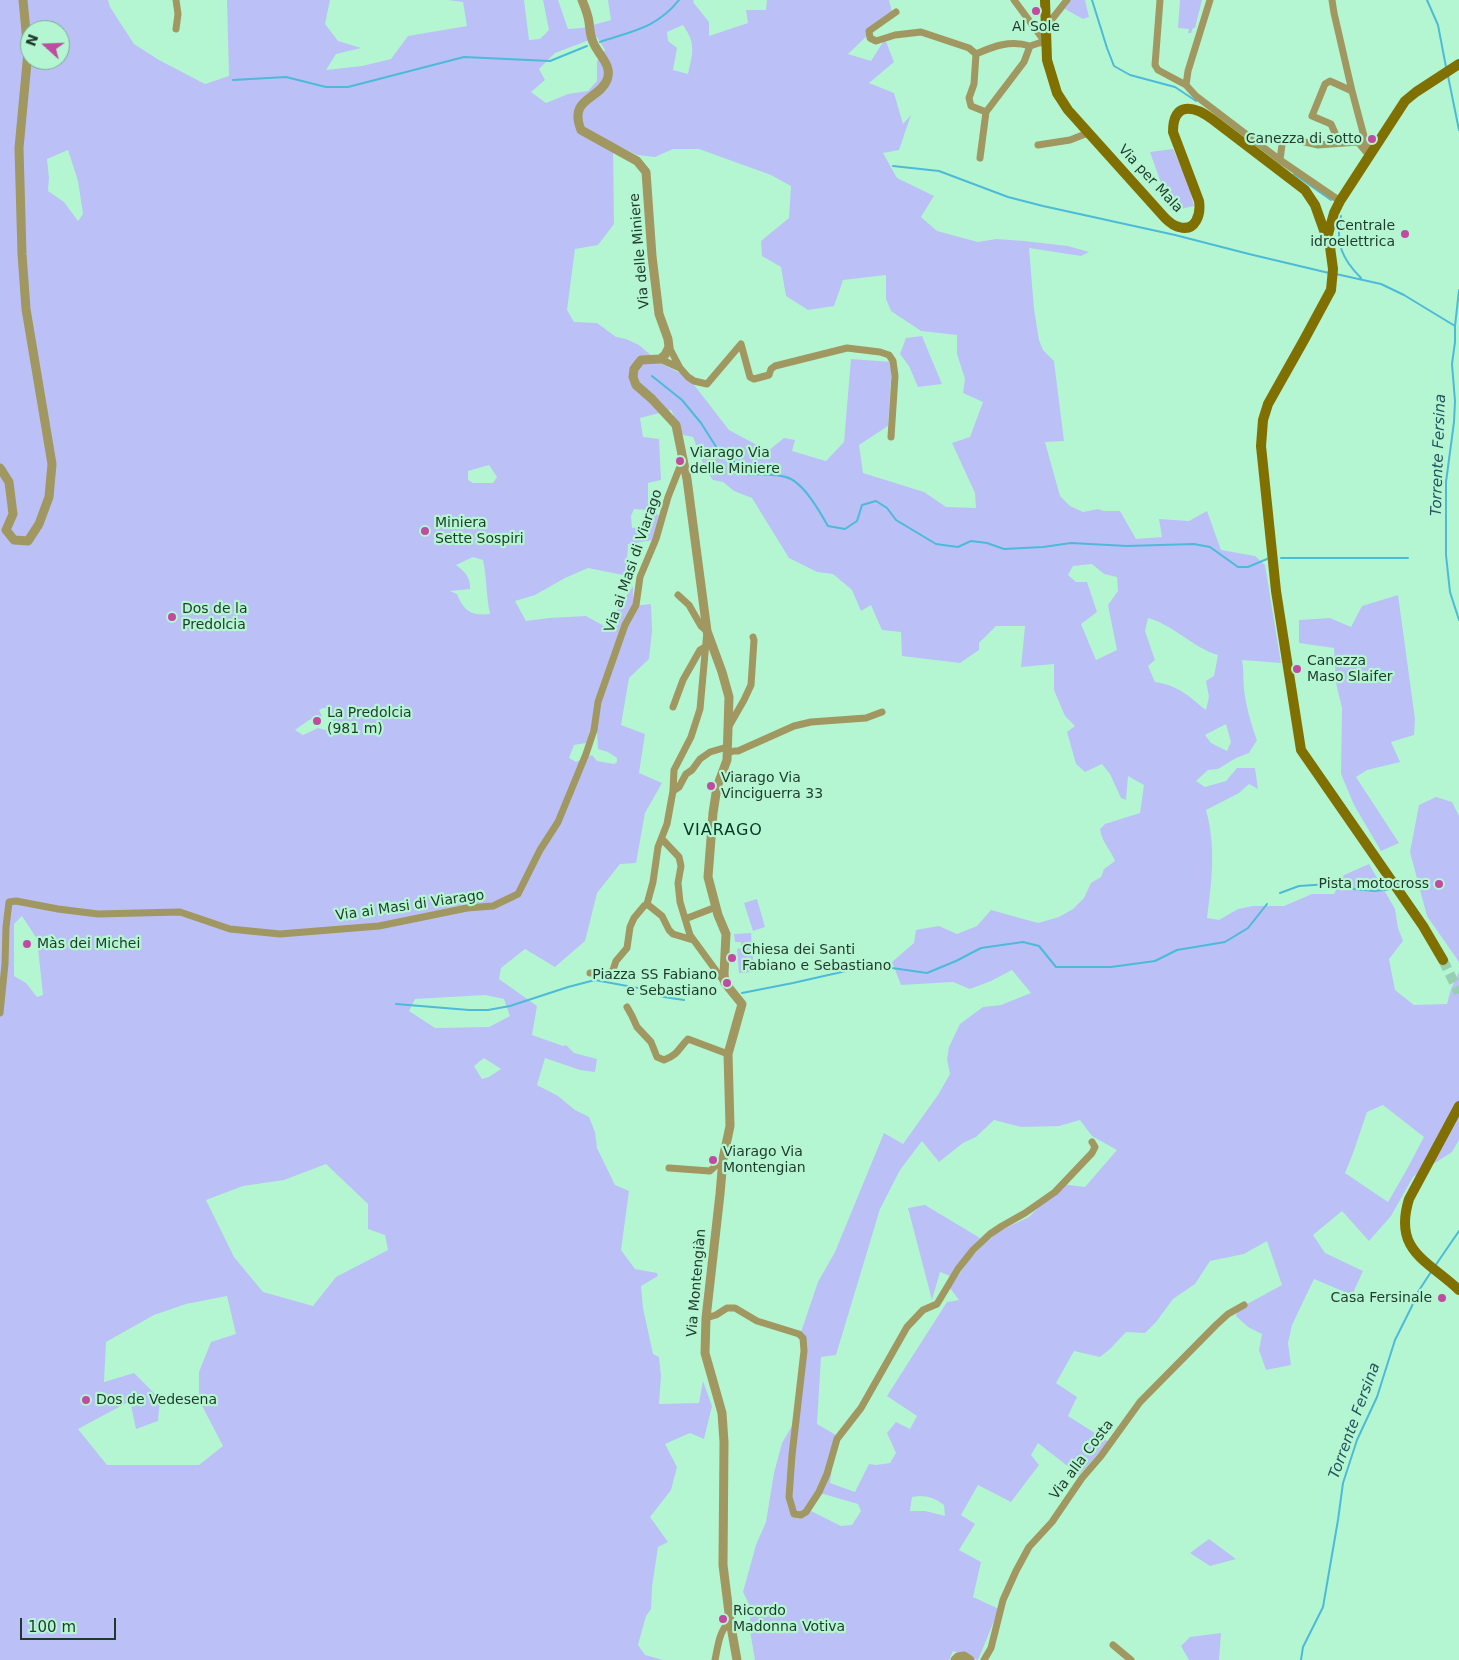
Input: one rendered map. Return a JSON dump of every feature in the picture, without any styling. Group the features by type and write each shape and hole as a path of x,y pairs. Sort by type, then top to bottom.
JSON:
{"main road":[{"name":"Via per Mala","path":"1044,0 1047,60 1057,93 1068,110 1165,218 1180,228 1188,227 1198,218 1200,211 1173,132 1173,123 1176,116 1188,108 1200,110 1304,190 1315,205 1318,214"},
{"path":"1327,238 1334,213 1340,201 1405,101 1459,64"},
{"path":"1334,213 1318,214 1327,238 1333,274 1331,290 1268,404 1263,420 1260,446 1276,591 1301,750 1423,926 1442,960"},
{"path":"1459,1106 1409,1199 1405,1211 1404,1225 1407,1237 1417,1255 1459,1290"}],"street":[{"path":"0,468 9,482 13,514 6,530 14,540 28,541 40,524 49,497 52,464 28,325 22,254 20,148 28,52 23,0"},
{"path":"176,0 178,14 176,29"},
{"name":"Via delle Miniere","path":"582,0 589,21 592,40 608,66 607,80 585,101 577,112 578,122 581,130 637,160 646,172 652,256 659,314 669,347"},
{"path":"976,54 998,44 1030,46 1046,42 1014,0"},
{"path":"1045,28 1067,0"},
{"path":"1160,0 1155,65 1158,70 1186,85 1196,96 1280,160 1340,201"},
{"path":"1186,85 1188,71 1210,0"},
{"path":"1332,0 1352,91 1369,155"},
{"path":"896,12 872,27 868,34 870,38 876,41 896,35 921,32 969,48 976,54"},
{"path":"980,158 986,112 1024,62 1030,46"},
{"path":"976,54 974,84 969,98 971,106 986,112"},
{"path":"1340,142 1331,124 1312,116 1325,84 1330,82 1352,91"},
{"path":"1038,145 1070,140 1088,133"},
{"path":"1280,160 1283,138 1318,145 1358,142 1369,155"},
{"path":"725,983 726,934 716,908 708,877 714,805 717,787 727,760 729,697 707,631 684,458 676,425 636,385 633,377 634,369 641,360 660,359 680,368 694,381 707,384 741,344 750,377 754,379 769,375 770,369 775,366 847,348 880,352 889,355 893,361 895,376 891,437"},
{"path":"660,359 669,347"},
{"path":"669,347 680,368"},
{"name":"Via ai Masi di Viarago","path":"0,1013 9,902 16,901 58,910 98,914 180,912 230,929 280,934 379,926 467,908 493,906 518,894 540,850 558,822 586,754 594,730 598,702 625,625 636,605 640,577 656,539 668,497 684,458"},
{"path":"678,595 689,605 701,626 707,631"},
{"path":"590,973 610,973 613,970 616,962 627,948 630,927 634,918 647,904 653,882 657,851 667,824 673,791 674,770 691,737 700,710 707,631"},
{"path":"728,728 751,685 753,637"},
{"path":"673,707 682,680 700,650 705,648"},
{"path":"673,791 679,787 686,774 692,770 700,759 710,752 738,751 794,726 811,722 866,718 882,712"},
{"path":"662,840 679,857 681,866 678,882 680,902 693,940 725,983"},
{"path":"647,904 662,916 673,934 693,940"},
{"path":"685,919 716,908"},
{"name":"Via Montengiàn","path":"725,983 742,1004 728,1054 730,1126 724,1159 706,1318 705,1353 722,1413 724,1442 723,1565 737,1660"},
{"path":"627,1007 636,1027 651,1042 656,1057 664,1060 670,1058 681,1050 688,1039 728,1054"},
{"path":"706,1318 716,1315 727,1308 735,1308 757,1321 798,1334 804,1338 789,1497 794,1514 801,1515 806,1512 819,1492 827,1474 837,1439 861,1408 907,1327 923,1310 937,1304 958,1270 990,1234 1025,1214 1055,1192 1092,1152 1095,1147 1092,1142"},
{"path":"669,1168 710,1171 724,1159"},
{"name":"Via alla Costa","path":"984,1660 990,1648 1002,1600 1030,1547 1052,1522 1086,1473 1101,1456 1140,1402 1216,1325 1228,1314 1244,1306"},
{"path":"715,1660 724,1626 730,1621"},
{"path":"1114,1645 1131,1660"},
{"path":"955,1660 958,1657 964,1656 970,1660"}],"shaded area":[{"path":"0,0 22,0 24,20 20,20 20,70 26,70 23,104 21,254 51,464 48,497 27,540 14,539 7,530 14,514 0,466"},
{"path":"24,0 108,0 110,7 134,44 159,60 205,84 229,76 227,0 330,0 325,24 338,41 361,48 336,54 326,70 362,66 391,59 408,36 467,26 463,2 448,0 524,0 529,40 540,39 549,30 543,0 558,0 568,29 582,28 611,20 608,0 694,0 693,2 709,22 709,36 748,23 746,10 766,10 767,0 889,0 892,12 848,54 871,61 885,39 894,62 869,83 894,93 903,124 911,115 899,150 883,153 897,178 934,196 921,217 937,231 978,242 996,239 1024,241 1068,246 1089,252 1081,256 1029,248 1034,309 1039,340 1043,350 1054,361 1064,441 1045,442 1060,496 1070,506 1083,512 1098,509 1120,511 1136,539 1162,537 1159,519 1189,521 1207,511 1221,550 1255,556 1265,565 1281,663 1242,660 1246,702 1257,740 1249,753 1236,758 1218,769 1208,770 1196,781 1205,787 1226,781 1237,768 1255,768 1258,789 1249,784 1239,793 1206,810 1212,850 1212,877 1207,918 1219,920 1238,909 1253,906 1284,906 1312,894 1334,894 1344,875 1369,864 1395,909 1398,928 1403,941 1389,959 1395,990 1414,1005 1447,1004 1451,989 1459,972 1459,1140 1452,1152 1413,1177 1391,1216 1369,1241 1342,1211 1313,1235 1325,1253 1363,1271 1352,1295 1314,1279 1292,1325 1288,1343 1291,1365 1266,1370 1259,1350 1262,1334 1248,1327 1236,1316 1238,1309 1282,1285 1267,1241 1244,1254 1210,1261 1195,1284 1173,1299 1145,1333 1126,1332 1100,1357 1074,1351 1056,1383 1077,1397 1068,1416 1109,1442 1079,1475 1038,1443 1031,1455 1039,1465 1011,1502 978,1485 961,1515 975,1524 959,1550 981,1562 973,1597 999,1609 978,1660 953,1651 949,1660 755,1660 750,1631 750,1606 743,1592 756,1545 766,1522 774,1473 782,1443 796,1419 806,1359 801,1332 818,1282 835,1252 884,1133 903,1144 938,1095 950,1074 947,1059 949,1047 960,1024 983,1007 1001,1005 1031,993 1012,970 970,989 953,982 901,985 892,962 914,943 916,930 939,926 957,934 977,926 991,910 1038,923 1059,917 1073,909 1084,898 1091,883 1101,877 1104,869 1115,861 1102,838 1100,829 1105,824 1140,813 1144,785 1128,776 1126,800 1121,798 1110,774 1102,764 1085,772 1076,764 1067,732 1075,726 1065,716 1054,690 1054,664 1021,667 1025,626 996,626 979,643 979,650 960,663 902,656 901,632 882,630 871,605 861,611 852,590 833,574 817,572 789,558 752,498 734,491 723,482 713,480 705,469 693,437 683,435 671,410 640,418 643,437 659,439 661,480 648,483 648,505 659,516 654,540 628,544 627,561 633,577 588,568 565,578 535,595 515,601 526,621 586,616 606,627 633,586 633,606 651,604 652,631 649,659 629,678 621,725 645,734 639,773 662,783 645,813 636,863 620,864 597,893 585,941 555,967 525,949 501,968 499,979 537,1006 532,1035 563,1046 566,1045 574,1053 597,1059 595,1072 580,1070 545,1058 537,1085 558,1096 575,1110 589,1117 595,1132 597,1148 615,1185 629,1191 621,1250 635,1269 657,1273 658,1276 641,1286 643,1308 653,1354 659,1357 661,1376 659,1404 699,1403 703,1381 712,1406 704,1439 690,1433 665,1444 677,1467 671,1490 650,1517 668,1542 658,1547 651,1609 646,1616 638,1645 645,1655 663,1660 0,1660 0,470 8,483 12,514 5,530 28,542 40,524 53,464 27,309 22,174 25,70 70,70 70,20 24,20","holes":["683,25 692,43 688,74 673,70 677,48 668,41 667,32","597,37 605,50 597,61 597,81 588,91 568,94 546,103 531,92 545,80 539,69 555,53","613,143 637,155 655,157 673,149 699,149 771,175 791,186 789,218 761,241 762,256 781,267 786,296 808,310 834,306 843,280 886,275 886,299 891,311 921,331 957,335 957,354 965,379 963,393 983,402 970,437 952,443 975,493 976,508 946,507 924,492 863,473 859,445 888,426 892,362 851,359 844,442 826,461 792,451 795,440 784,438 768,451 729,430 688,377 660,363 639,345 616,337 597,323 574,322 567,310 575,249 598,245 614,224","68,150 78,181 83,214 78,221 64,202 48,191 47,159","489,465 497,477 493,483 473,483 468,480 468,471","634,509 648,510 648,526 632,528 631,516","473,557 483,560 490,614 478,614 469,611 462,605 457,594 450,591 470,589 468,578 456,565","1092,564 1104,574 1117,577 1118,591 1108,605 1117,650 1096,660 1081,624 1097,612 1087,582 1076,582 1068,575 1073,566","1148,618 1157,621 1200,647 1218,655 1214,676 1206,681 1209,697 1206,710 1177,689 1155,682 1148,666 1155,660 1145,631","332,708 330,717 334,726 325,730 318,728 303,735 295,730 309,720 322,716 319,710","1226,724 1231,742 1227,751 1211,743 1205,735","590,730 597,732 598,749 608,752 617,758 617,762 614,764 597,761 592,755 576,762 569,758 574,745 586,743","22,916 37,939 43,995 37,997 26,983 14,976 14,924","485,995 504,999 510,1016 489,1027 435,1028 409,1011 415,999","484,1058 501,1069 482,1079 474,1066","1383,1105 1424,1137 1388,1202 1345,1173 1367,1112","994,1120 1021,1127 1059,1126 1080,1120 1092,1136 1117,1150 1085,1187 1062,1184 1029,1217 999,1231 969,1260 950,1288 959,1300 947,1302 887,1396 917,1416 910,1429 896,1422 887,1433 896,1453 890,1463 869,1464 855,1492 830,1483 836,1435 817,1424 821,1357 836,1355 880,1209 900,1170 922,1141 939,1162 963,1143 976,1137","326,1164 368,1204 368,1229 385,1235 388,1250 336,1277 313,1306 263,1292 234,1257 206,1200 243,1186 284,1180","227,1296 236,1334 211,1342 199,1372 199,1400 223,1446 199,1465 107,1465 78,1429 130,1401 136,1429 158,1421 160,1399 134,1373 104,1382 106,1342 154,1315 186,1304","820,1493 858,1504 861,1511 852,1525 841,1526 809,1510","912,1497 926,1497 938,1501 944,1505 945,1516 925,1511 910,1511"]},
{"path":"1071,0 1085,0 1089,17 1083,19 1065,9"},
{"path":"1180,0 1202,0 1195,28 1193,28 1191,33 1188,33 1189,29 1178,28"},
{"path":"1173,149 1187,180 1194,206 1171,211 1150,152"},
{"path":"922,336 942,384 918,387 909,366 900,354 906,338"},
{"path":"1398,595 1415,719 1414,735 1391,742 1400,762 1367,770 1356,777 1399,843 1381,851 1354,805 1341,774 1342,708 1336,683 1334,648 1299,643 1299,620 1330,618 1351,627 1362,606"},
{"name":"Pista motocross","path":"1436,797 1452,802 1459,816 1459,962 1427,916 1410,852 1419,805"},
{"path":"757,899 765,927 753,931 744,903"},
{"path":"751,933 754,972 739,973 737,949 741,948 741,942 735,942 734,934"},
{"path":"925,1205 980,1238 950,1276 940,1272 932,1300 908,1208"},
{"path":"1209,1539 1236,1559 1210,1566 1190,1553"},
{"path":"1221,1633 1219,1660 1189,1660 1181,1646 1190,1637"}],"waterway":[{"path":"600,42 653,23 679,0"},
{"path":"1092,0 1114,66 1130,75 1175,87 1196,101"},
{"name":"Torrente Fersina","path":"1427,0 1438,25 1446,67"},
{"path":"233,80 286,77 326,87 348,87 464,57 550,61 587,46"},
{"name":"Torrente Fersina","path":"1448,76 1459,130"},
{"path":"893,166 939,171 1008,197 1329,273"},
{"path":"1294,174 1331,200"},
{"path":"1341,216 1339,234 1342,250 1349,264 1361,278"},
{"path":"1336,274 1381,284 1404,295 1455,326"},
{"name":"Torrente Fersina","path":"1459,290 1452,364 1455,401 1454,422 1446,482 1446,555 1450,592 1459,620"},
{"path":"652,376 682,400 701,423 720,453 730,458 747,474 781,476 797,483 812,500 828,526 845,529 857,521 862,505 876,501 887,508 896,520 936,544 958,547 971,541 987,543 1004,549 1071,543 1127,546 1194,544 1210,547 1238,567 1248,567 1267,559"},
{"path":"1281,558 1408,558"},
{"path":"1403,887 1407,880"},
{"path":"1280,893 1299,886 1329,884 1375,891 1391,889"},
{"path":"742,993 846,971 885,967 927,973 981,948 1023,942 1039,946 1056,967 1111,967 1155,961 1177,950 1225,942 1248,928 1267,904"},
{"path":"396,1004 488,1010 510,1006 595,980 638,988 664,997 684,1000"},
{"name":"Torrente Fersina","path":"1435,1266 1459,1231"},
{"name":"Torrente Fersina","path":"1301,1660 1303,1647 1323,1607 1343,1483 1357,1440 1377,1397 1395,1340 1416,1295 1431,1272"}],"tunnel":[{"path":"1443,960 1459,993"}],"place":[{"name":"Al Sole","path":"1036,11"},
{"name":"Canezza di sotto","path":"1372,139"},
{"name":"Centrale idroelettrica","path":"1405,234"},
{"name":"Viarago Via delle Miniere","path":"680,461"},
{"name":"Miniera Sette Sospiri","path":"425,531"},
{"name":"Dos de la Predolcia","path":"172,617"},
{"name":"Canezza Maso Slaifer","path":"1297,669"},
{"name":"La Predolcia (981 m)","path":"317,721"},
{"name":"Viarago Via Vinciguerra 33","path":"711,786"},
{"name":"Pista motocross","path":"1439,884"},
{"name":"Màs dei Michei","path":"27,944"},
{"name":"Chiesa dei Santi Fabiano e Sebastiano","path":"732,958"},
{"name":"Piazza SS Fabiano e Sebastiano","path":"727,983"},
{"name":"Viarago Via Montengian","path":"713,1160"},
{"name":"Casa Fersinale","path":"1442,1298"},
{"name":"Dos de Vedesena","path":"86,1400"},
{"name":"Ricordo Madonna Votiva","path":"723,1619"}],"district":[{"name":"VIARAGO","path":"723,831"}]}
